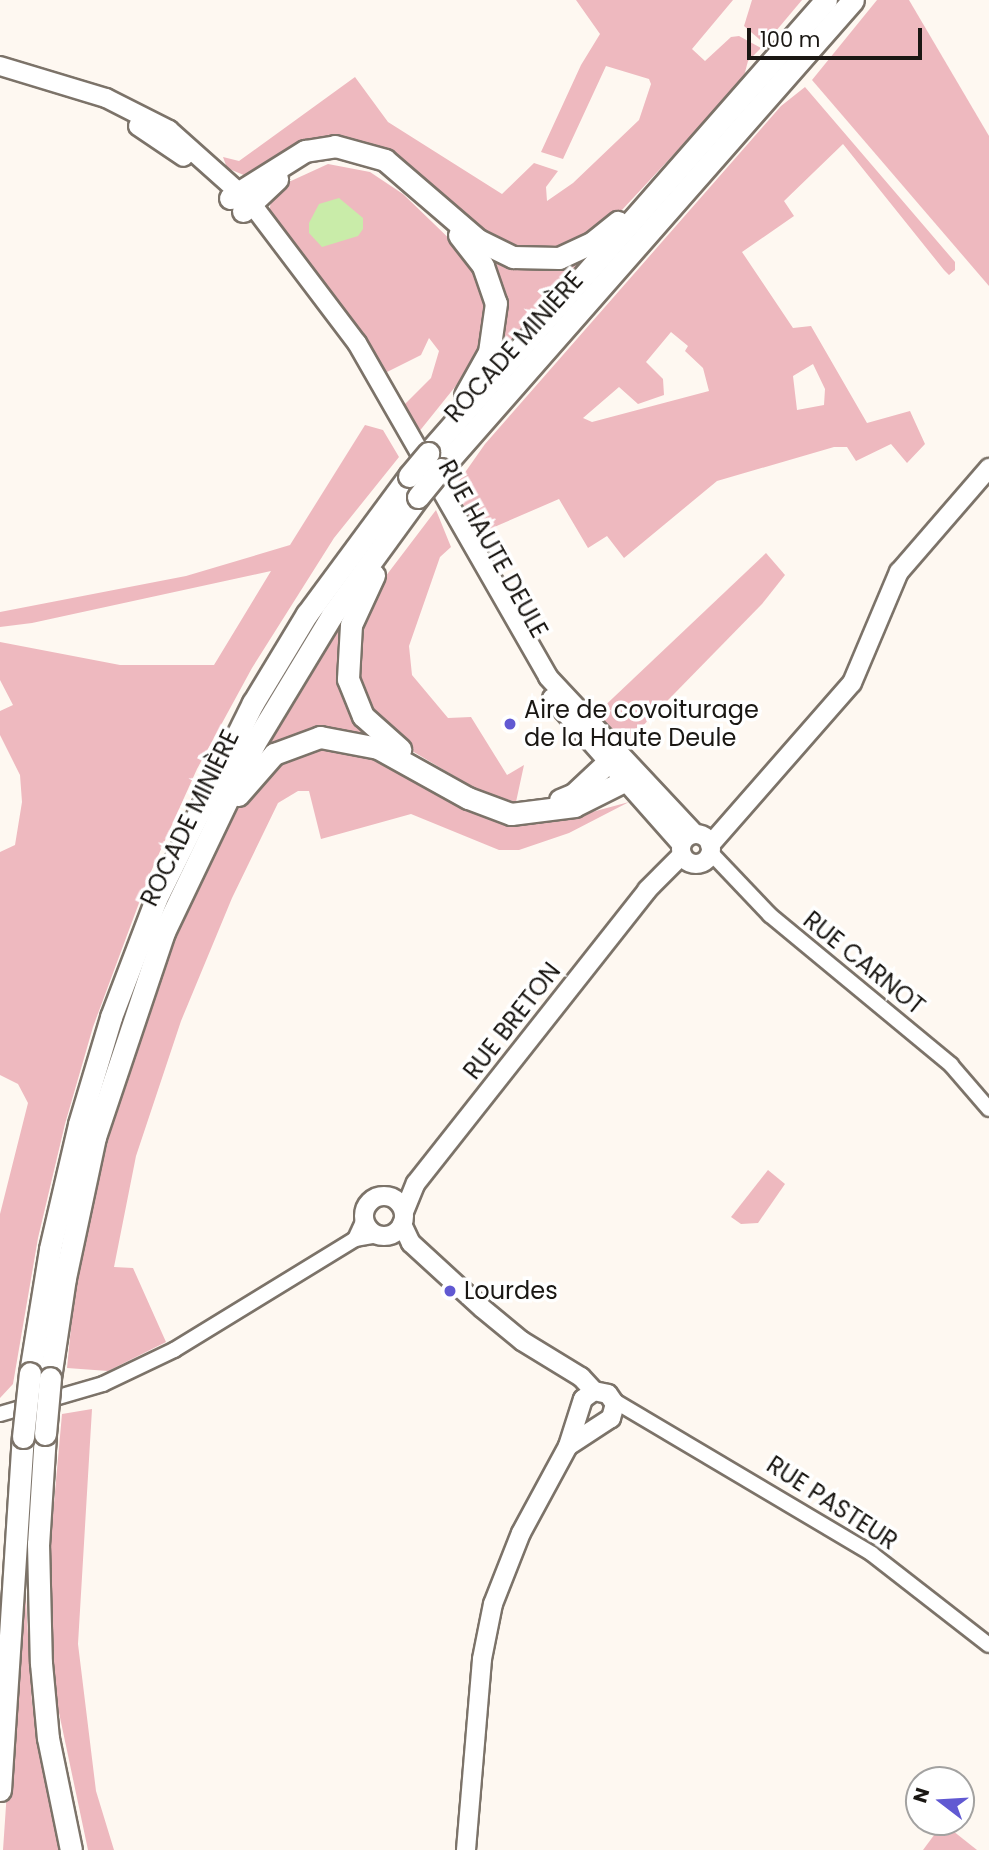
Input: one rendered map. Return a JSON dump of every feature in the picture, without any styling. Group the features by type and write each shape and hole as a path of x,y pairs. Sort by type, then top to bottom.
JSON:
{"highway":[{"name":"ROCADE MINIÈRE","path":"71,1850 48,1738 41,1663 38,1544 45,1434 40,1376 50,1249 79,1124 111,1017 162,886 207,789 282,655 349,553 409,476 434,461 772,79 826,0"},
{"name":"ROCADE MINIÈRE","path":"0,1790 23,1437 65,1278 96,1137 144,984 189,874 254,744 311,650 418,497 434,461 678,171 853,0"},
{"path":"241,201 316,147 360,149 402,173 488,247 513,257 544,260 570,254 593,242 678,171"},
{"path":"241,201 303,162 330,157 354,158 396,180 460,237 478,258 496,303 493,340 434,461"},
{"path":"418,497 351,625 348,679 363,716 393,746 470,791 512,806 561,800 609,761"},
{"path":"189,874 258,769 274,754 304,739 333,737 378,748 468,798 511,814 574,806 631,776"},
{"path":"0,1689 12,1608"}],"main road":[{"path":"0,66 86,91 169,130 241,201"},
{"name":"RUE HAUTE DEULE","path":"241,201 295,270 377,393 539,682 609,761 665,802 700,845"},
{"name":"RUE HAUTE DEULE","path":"241,201 357,344 548,677 631,776 700,845"},
{"name":"RUE BRETON","path":"393,1226 416,1183 647,890 700,845 852,683 894,580 989,468"},
{"name":"RUE BRETON","path":"386,1196 416,1183"},
{"path":"393,1226 398,1201 386,1196 373,1200 365,1218 393,1226 522,1341 571,1372 585,1402 586,1421 604,1422"},
{"path":"568,1446 604,1422 613,1399 585,1402"},
{"path":"466,1850 482,1659 493,1604 521,1533 568,1446 585,1402"}],"street":[{"name":"RUE CARNOT","path":"700,845 770,915 951,1066 989,1109"},
{"path":"355,1239 365,1218"},
{"path":"0,1413 72,1396 174,1350 355,1239 393,1226"},
{"name":"RUE PASTEUR","path":"613,1399 872,1555 989,1646"},
{"path":"604,1422 640,1414"}],"shaded area":[{"path":"576,0 733,0 692,49 705,61 731,37 739,36 761,48 748,61 743,80 621,211 600,231 561,250 523,252 478,231 408,168 366,144 246,176 227,168 223,157 239,161 355,77 388,122 502,194 534,163 558,171 546,187 547,201 573,183 639,120 651,84 649,79 606,66 563,159 541,152 581,65 600,34"},
{"path":"752,0 802,0 765,44 744,26"},
{"path":"877,0 909,0 989,136 989,286 812,80"},
{"path":"805,87 955,262 955,270 949,275 843,144 784,201 794,216 742,252 793,328 811,326 867,423 910,411 925,444 907,463 891,444 856,461 847,447 834,447 717,481 624,558 607,536 588,548 559,499 478,534 452,491 485,444 781,106","holes":["671,332 688,346 685,351 703,368 709,391 592,422 583,418 619,387 638,404 664,395 663,379 646,362","813,364 825,389 824,405 797,410 793,376"]},
{"path":"328,164 370,172 403,194 460,249 483,282 488,329 471,367 418,433 402,407 431,378 439,351 429,338 421,355 383,374 305,257 269,217 271,198 280,186"},
{"path":"339,198 363,218 363,229 358,236 322,247 309,233 309,223 319,204"},
{"path":"484,250 587,257 492,361"},
{"path":"365,425 383,430 399,457 334,538 252,668 197,769 149,876 93,1027 65,1124 38,1238 13,1384 0,1398 0,1214 28,1103 18,1084 0,1075 0,852 15,845 22,802 20,775 0,735 0,711 13,705 0,680 0,642 120,665 214,665 271,571 32,623 0,627 0,612 186,576 290,545"},
{"path":"436,510 451,547 440,557 409,646 412,675 448,718 471,717 507,775 524,765 516,802 481,792 397,742 357,696 354,645 379,585"},
{"path":"766,553 785,575 762,604 627,742 606,727 595,715"},
{"path":"347,624 344,642 375,734 372,741 357,736 256,762 339,626"},
{"path":"310,742 352,745 517,823 555,822 629,802 569,833 519,850 499,850 411,814 321,839 309,791 298,791 278,803 232,898 181,1021 136,1156 114,1267 133,1268 166,1342 108,1371 67,1368 77,1266 123,1080 181,920 243,797 275,759"},
{"path":"768,1170 785,1184 758,1223 741,1224 731,1217"},
{"path":"92,1409 78,1644 96,1791 114,1850 88,1850 58,1708 51,1645 50,1547 62,1414"},
{"path":"25,1583 32,1703 62,1850 3,1850 21,1584"},
{"path":"933,1836 959,1836 977,1850 923,1850"}],"place":[{"name":"Aire de covoiturage de la Haute Deule","path":"510,724"},
{"name":"Lourdes","path":"450,1291"}]}
